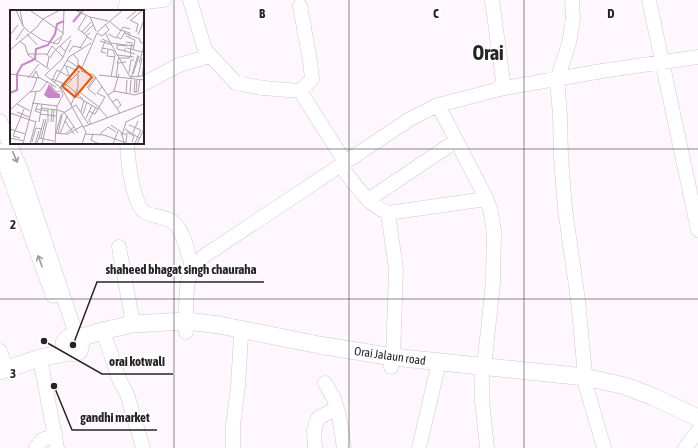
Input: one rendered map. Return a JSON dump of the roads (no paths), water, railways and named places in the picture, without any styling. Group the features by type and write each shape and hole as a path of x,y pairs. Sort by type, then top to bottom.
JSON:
{"main road":[{"name":"Orai Jalaun road","path":"1,361 73,342 106,330 133,324 186,327 318,350"},
{"name":"Orai Jalaun road","path":"73,342 106,340 186,327 219,325 318,350 351,361 392,362 483,373 625,386 654,397 698,418"},
{"path":"1,361 40,358 73,342"},
{"name":"Orai Jalaun road","path":"586,382 652,405 698,427"}],"street":[{"path":"126,10 126,4 164,0"},
{"path":"190,0 205,50 236,83 263,88 300,91 312,79 300,6"},
{"path":"492,0 504,88"},
{"path":"572,0 574,19 569,43 557,80 560,115 560,157 565,209 578,300 586,382 604,448"},
{"path":"649,0 698,230"},
{"path":"144,83 179,65 210,56"},
{"path":"186,327 187,289 189,278 204,256 410,120 438,105 504,88 602,71 698,57"},
{"path":"300,91 342,164 368,200 378,209 388,213 486,199"},
{"path":"438,105 490,208 494,232 493,283 483,373 482,400 487,448"},
{"path":"0,121 21,170 73,342"},
{"path":"368,200 456,141"},
{"path":"127,144 133,187 141,208 147,213 168,219 176,224 182,234 193,271"},
{"path":"0,151 56,302 73,342"},
{"path":"388,213 396,269 392,362"},
{"path":"119,247 133,324"},
{"path":"233,448 232,426 238,386 241,337"},
{"path":"106,340 119,379 128,394 143,448"},
{"path":"36,448 42,440 56,442 40,358"},
{"path":"418,448 438,368"},
{"path":"325,383 337,408 344,448"},
{"path":"315,448 314,430 318,418 337,408"},
{"path":"685,448 698,431"}],"place":[{"name":"orai kotwali","path":"44,341"},
{"name":"shaheed bhagat singh chauraha","path":"73,345"},
{"name":"gandhi market","path":"54,386"}],"district":[{"name":"Orai","path":"488,53"}]}
